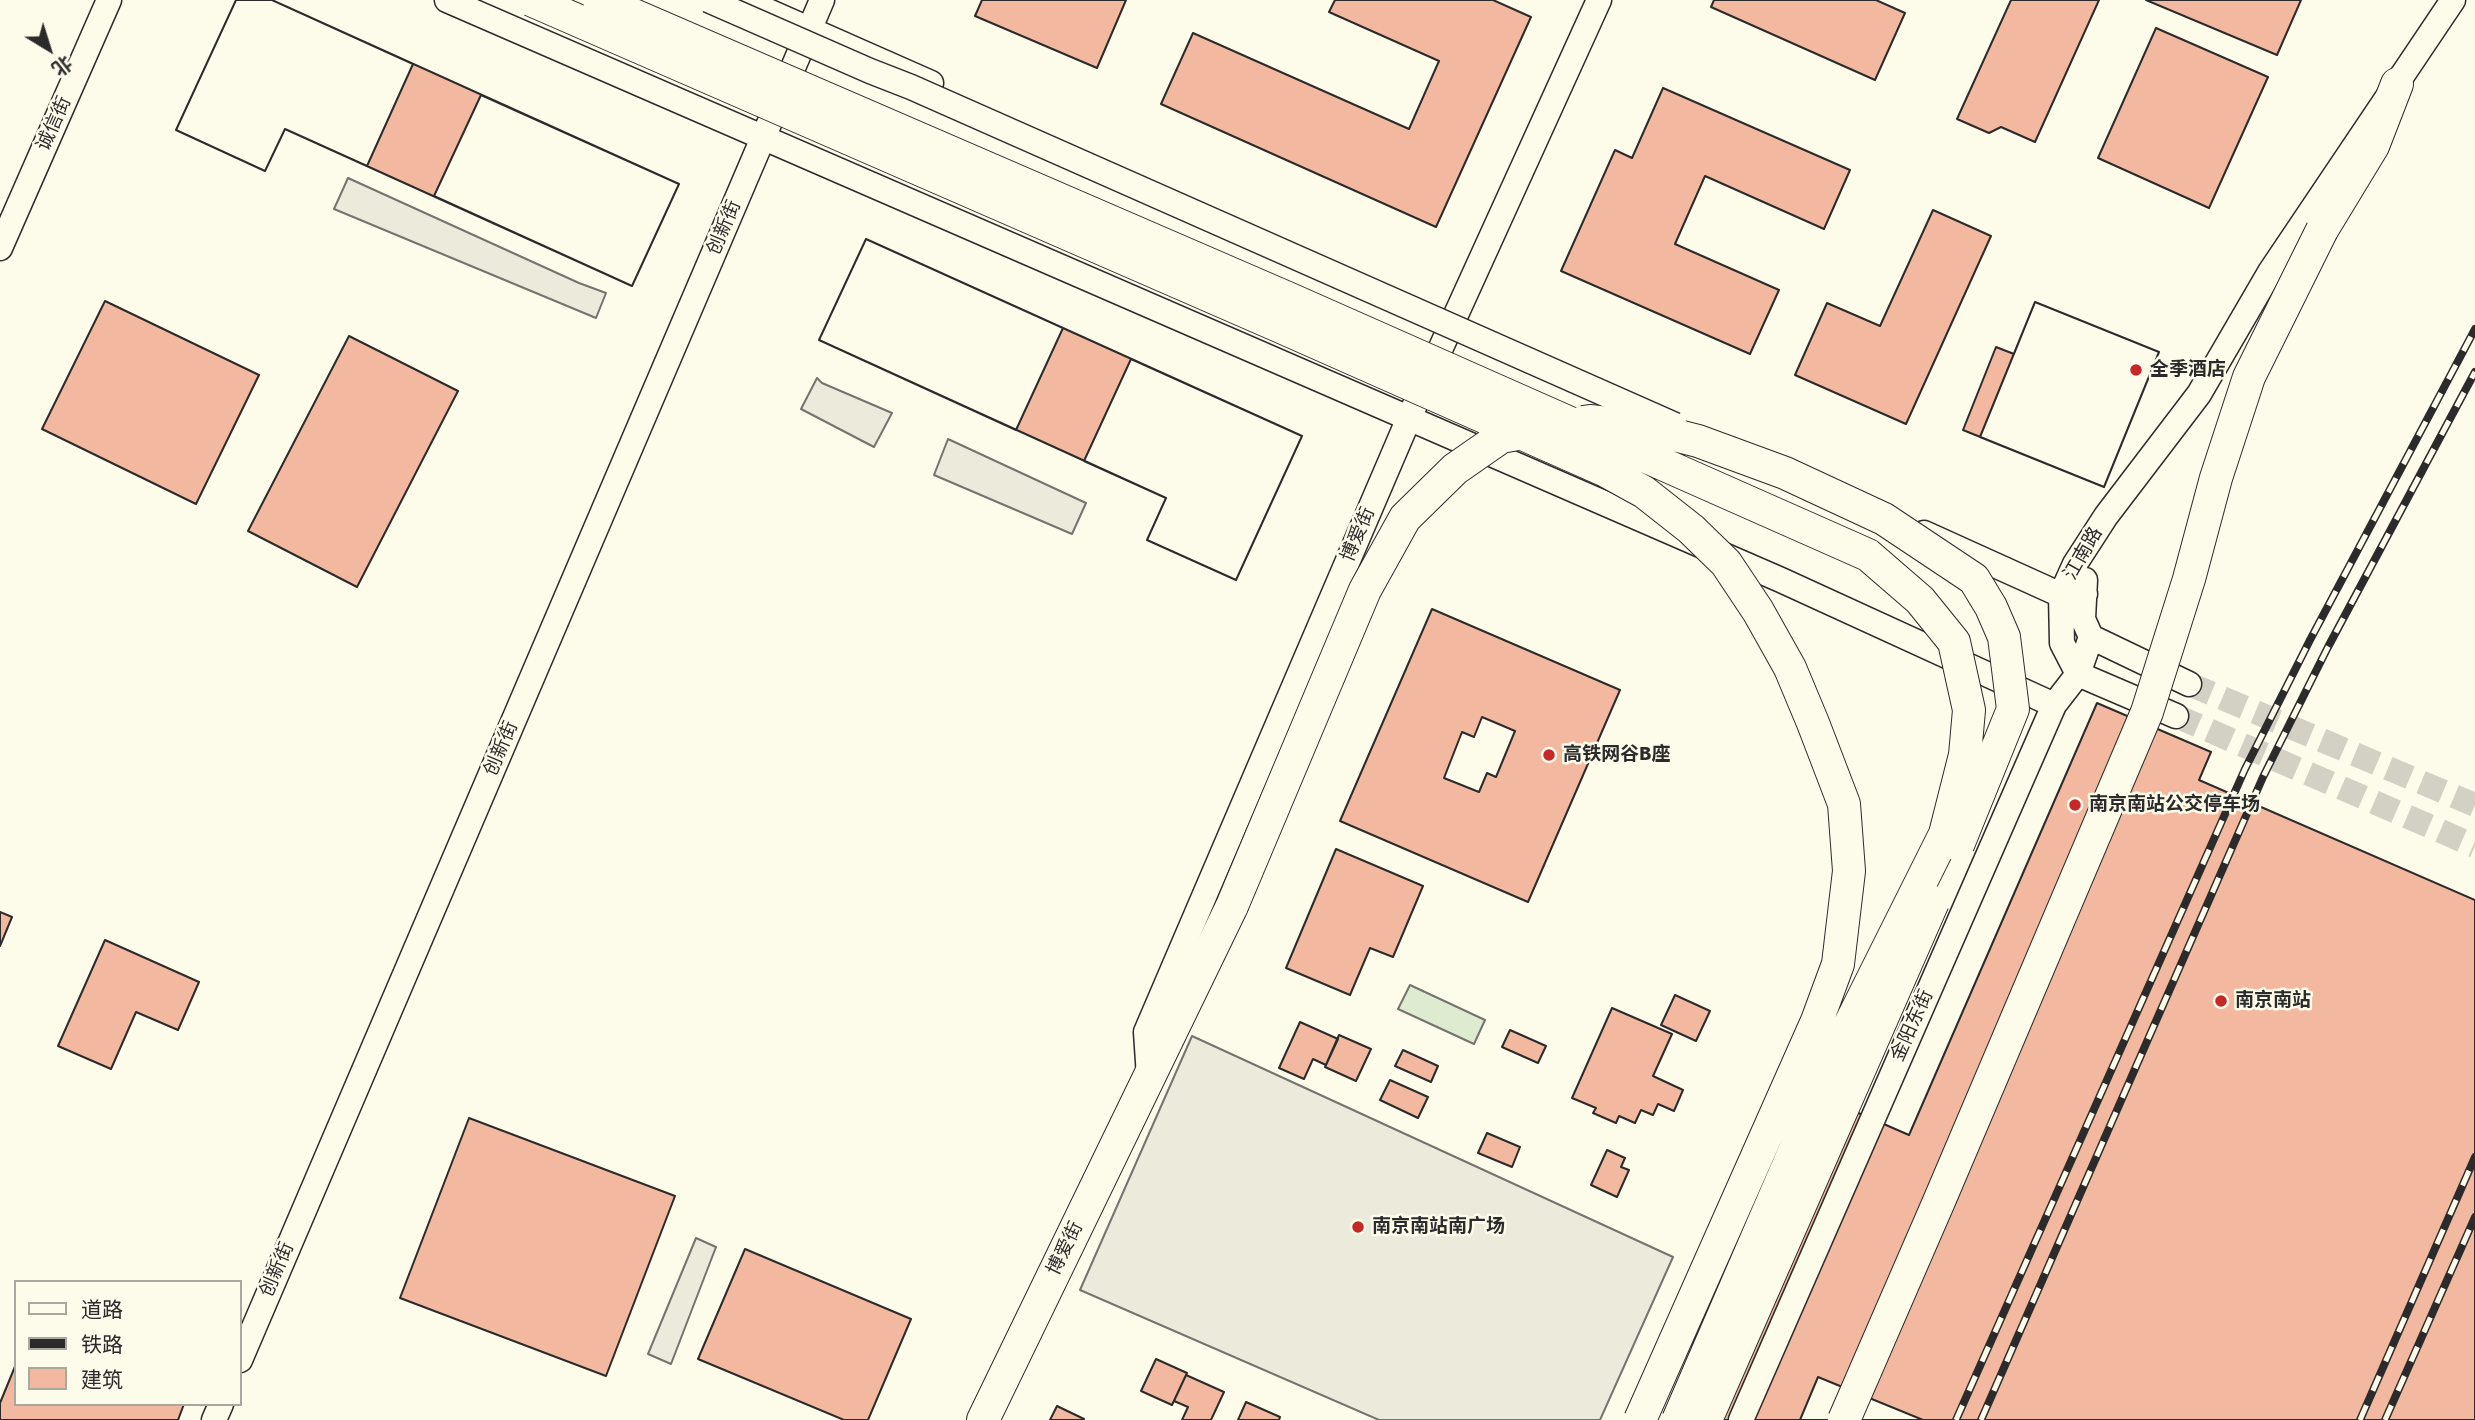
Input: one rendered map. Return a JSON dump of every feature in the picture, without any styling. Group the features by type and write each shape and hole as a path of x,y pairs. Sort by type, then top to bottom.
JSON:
{"main road":[{"path":"531,0 1604,470 1644,492 1691,529 1726,563 1758,611 1790,668 1813,723 1844,804 1849,871 1838,964 1817,1021 1640,1420"},
{"path":"599,0 1277,294 1868,555 1920,600 1954,642 1969,710 1965,755 1945,834 1845,1034 1678,1420"},
{"path":"1843,1420 1935,1212 2147,712 2189,579 2216,478 2249,377 2322,230 2373,146 2397,84"},
{"name":"博爱街","path":"984,1420 1232,906 1365,590 1405,518 1455,469 1501,437 1590,421 1643,427 1698,441 1785,473 1884,519 1974,579 1991,607 2004,637 2012,709 1976,803 1706,1420"}],"street":[{"name":"诚信街","path":"0,248 109,0"},
{"path":"447,0 1781,580 2054,705"},
{"path":"708,0 923,92 1785,473"},
{"path":"743,0 2073,595"},
{"name":"创新街","path":"242,1355 822,0"},
{"name":"博爱街","path":"1149,1078 1146,1032 1409,418 1599,0"},
{"name":"江南路","path":"2078,674 2062,643 2073,595 2076,564 2106,516 2199,394 2270,272 2453,0"},
{"name":"江南路","path":"2073,595 2091,637"},
{"path":"2091,637 2189,684"},
{"name":"金阳东街","path":"1741,1420 2054,705 2078,674 2091,637"},
{"path":"2078,674 2176,716"}],"green space":[{"path":"1410,985 1485,1020 1474,1044 1398,1009"}],"shaded area":[{"path":"348,178 606,293 596,318 334,209"},
{"path":"817,378 822,383 892,413 874,447 801,409"},
{"path":"948,439 1086,503 1072,534 934,475"},
{"name":"南京南站南广场","path":"1192,1036 1673,1257 1600,1420 1379,1420 1080,1290"},
{"path":"696,1238 716,1247 671,1364 648,1354"}],"building":[{"path":"236,0 272,0 413,64 367,166 285,129 265,171 176,130"},
{"path":"236,0 272,0 679,184 632,286 285,129 265,171 176,130"},
{"path":"982,0 1126,0 1097,68 975,16"},
{"path":"1335,0 1493,0 1531,17 1436,227 1161,104 1193,33 1409,129 1439,61 1329,12"},
{"path":"1714,0 1876,0 1905,13 1875,80 1711,7"},
{"path":"2011,0 2099,0 2035,142 2001,127 1989,133 1957,119"},
{"path":"2146,0 2301,0 2277,55"},
{"path":"2156,28 2268,77 2209,208 2098,158"},
{"path":"1663,88 1850,170 1824,229 1705,176 1675,244 1779,290 1750,354 1561,271 1615,150 1632,158"},
{"path":"481,95 679,184 632,286 434,196"},
{"path":"1933,210 1991,236 1906,424 1795,375 1827,303 1880,326"},
{"path":"866,239 1302,436 1236,580 1147,540 1166,498 819,340"},
{"path":"866,239 1063,328 1016,430 819,340"},
{"path":"105,301 259,375 196,504 42,429"},
{"path":"2035,302 2159,352 2104,487 1963,430 1996,347 2014,354"},
{"path":"2035,302 2159,352 2104,487 1980,437"},
{"path":"349,336 458,391 357,587 248,531"},
{"path":"1131,359 1302,436 1236,580 1147,540 1166,498 1084,461"},
{"name":"高铁网谷B座","path":"1432,609 1620,690 1528,902 1340,821","holes":["1482,717 1515,731 1496,777 1487,773 1479,792 1444,778 1462,732 1474,737"]},
{"name":"南京南站","path":"2097,703 2211,752 2199,780 2475,900 2475,1420 1694,1420 1833,1102 1909,1135"},
{"path":"1336,849 1423,886 1393,957 1370,948 1350,995 1286,968"},
{"path":"0,912 12,917 0,946"},
{"path":"105,940 199,982 178,1030 136,1012 111,1069 58,1046"},
{"path":"1675,995 1710,1011 1696,1041 1661,1025"},
{"path":"1612,1008 1672,1034 1653,1076 1683,1090 1674,1111 1658,1104 1653,1115 1641,1110 1635,1123 1619,1116 1616,1123 1593,1113 1596,1108 1572,1098"},
{"path":"1300,1022 1338,1039 1326,1065 1313,1059 1304,1079 1279,1068"},
{"path":"1510,1030 1546,1046 1538,1063 1502,1047"},
{"path":"1339,1035 1371,1049 1356,1081 1325,1067"},
{"path":"1403,1050 1438,1066 1431,1082 1395,1066"},
{"path":"1390,1080 1428,1097 1418,1118 1380,1100"},
{"path":"469,1118 675,1196 606,1376 400,1298"},
{"path":"1487,1133 1520,1147 1512,1167 1478,1153"},
{"path":"1607,1150 1625,1158 1621,1167 1629,1170 1617,1197 1591,1185"},
{"path":"745,1249 911,1319 868,1420 844,1420 698,1359"},
{"path":"1156,1359 1187,1373 1172,1405 1141,1391"},
{"path":"14,1369 14,1406 183,1406 178,1420 0,1420 0,1403"},
{"path":"1186,1375 1224,1392 1211,1420 1182,1420 1188,1407 1174,1401"},
{"path":"1818,1377 1923,1420 1800,1420"},
{"path":"1246,1402 1280,1417 1279,1420 1238,1420"},
{"path":"1057,1406 1084,1419 1050,1420"}],"tunnel":[{"path":"2189,684 2475,805"},
{"path":"2176,716 2475,846"}],"railway":[{"path":"1956,1420 2245,769 2310,640 2475,329"},
{"path":"1981,1420 2263,777 2328,647 2475,372"},
{"path":"2360,1420 2475,1157"},
{"path":"2385,1420 2475,1217"}],"place":[{"name":"全季酒店","path":"2136,370"},
{"name":"高铁网谷B座","path":"1549,755"},
{"name":"南京南站公交停车场","path":"2075,805"},
{"name":"南京南站","path":"2221,1001"},
{"name":"南京南站南广场","path":"1358,1227"}]}
